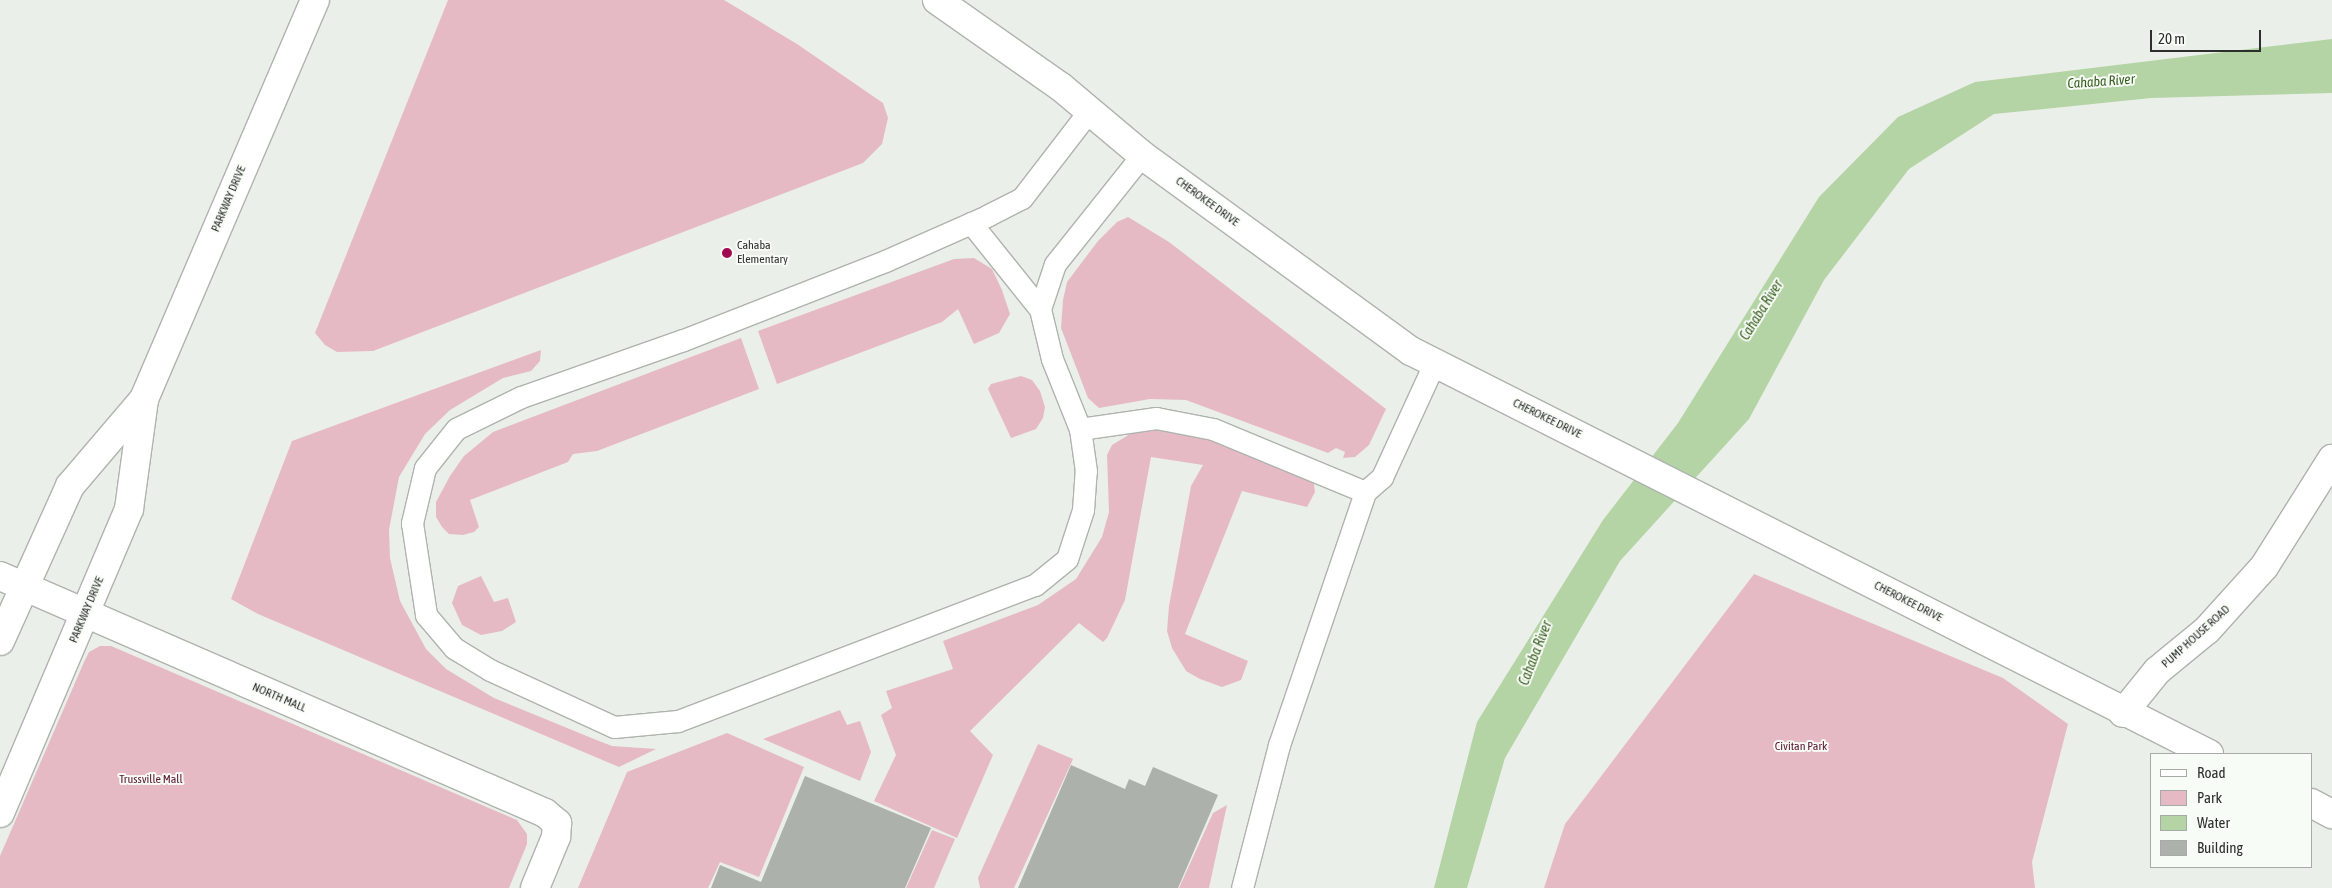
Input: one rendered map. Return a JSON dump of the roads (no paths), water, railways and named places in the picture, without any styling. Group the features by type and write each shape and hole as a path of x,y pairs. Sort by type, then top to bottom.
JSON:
{"street":[{"name":"PARKWAY DRIVE","path":"0,813 129,509 144,398 315,0"},
{"name":"CHEROKEE DRIVE","path":"937,0 1089,111 1142,154 1411,350 1434,364 1625,456 2123,713 2207,753"},
{"name":"PARKWAY DRIVE","path":"0,640 12,581 70,486 144,398"},
{"name":"PUMP HOUSE ROAD","path":"2123,713 2157,671 2207,630 2264,567 2332,459"},
{"name":"NORTH MALL","path":"12,581 545,813 557,823 556,837 535,888"},
{"path":"2312,804 2332,814"}],"lane":[{"path":"971,223 1040,308 1052,359 1080,429 1086,470 1084,510 1067,559 1035,585 678,720 614,727 490,670 454,648 426,615 412,523 426,468 456,429 521,397 683,340 885,261 1022,198 1089,111"},
{"path":"1040,308 1055,264 1142,154"},
{"path":"1080,429 1156,418 1213,429 1356,489 1382,477 1434,364"},
{"path":"1242,888 1279,745 1356,489"}],"water":[{"name":"Cahaba River","path":"2332,39 2332,93 2151,98 1994,114 1909,169 1824,280 1749,419 1620,561 1505,758 1467,888 1434,888 1477,722 1603,520 1678,423 1819,197 1898,117 1975,82"}],"place":[{"name":"Cahaba Elementary","path":"727,253"}],"park label":[{"name":"Civitan Park","path":"1801,747"},
{"name":"Trussville Mall","path":"151,780"}]}
